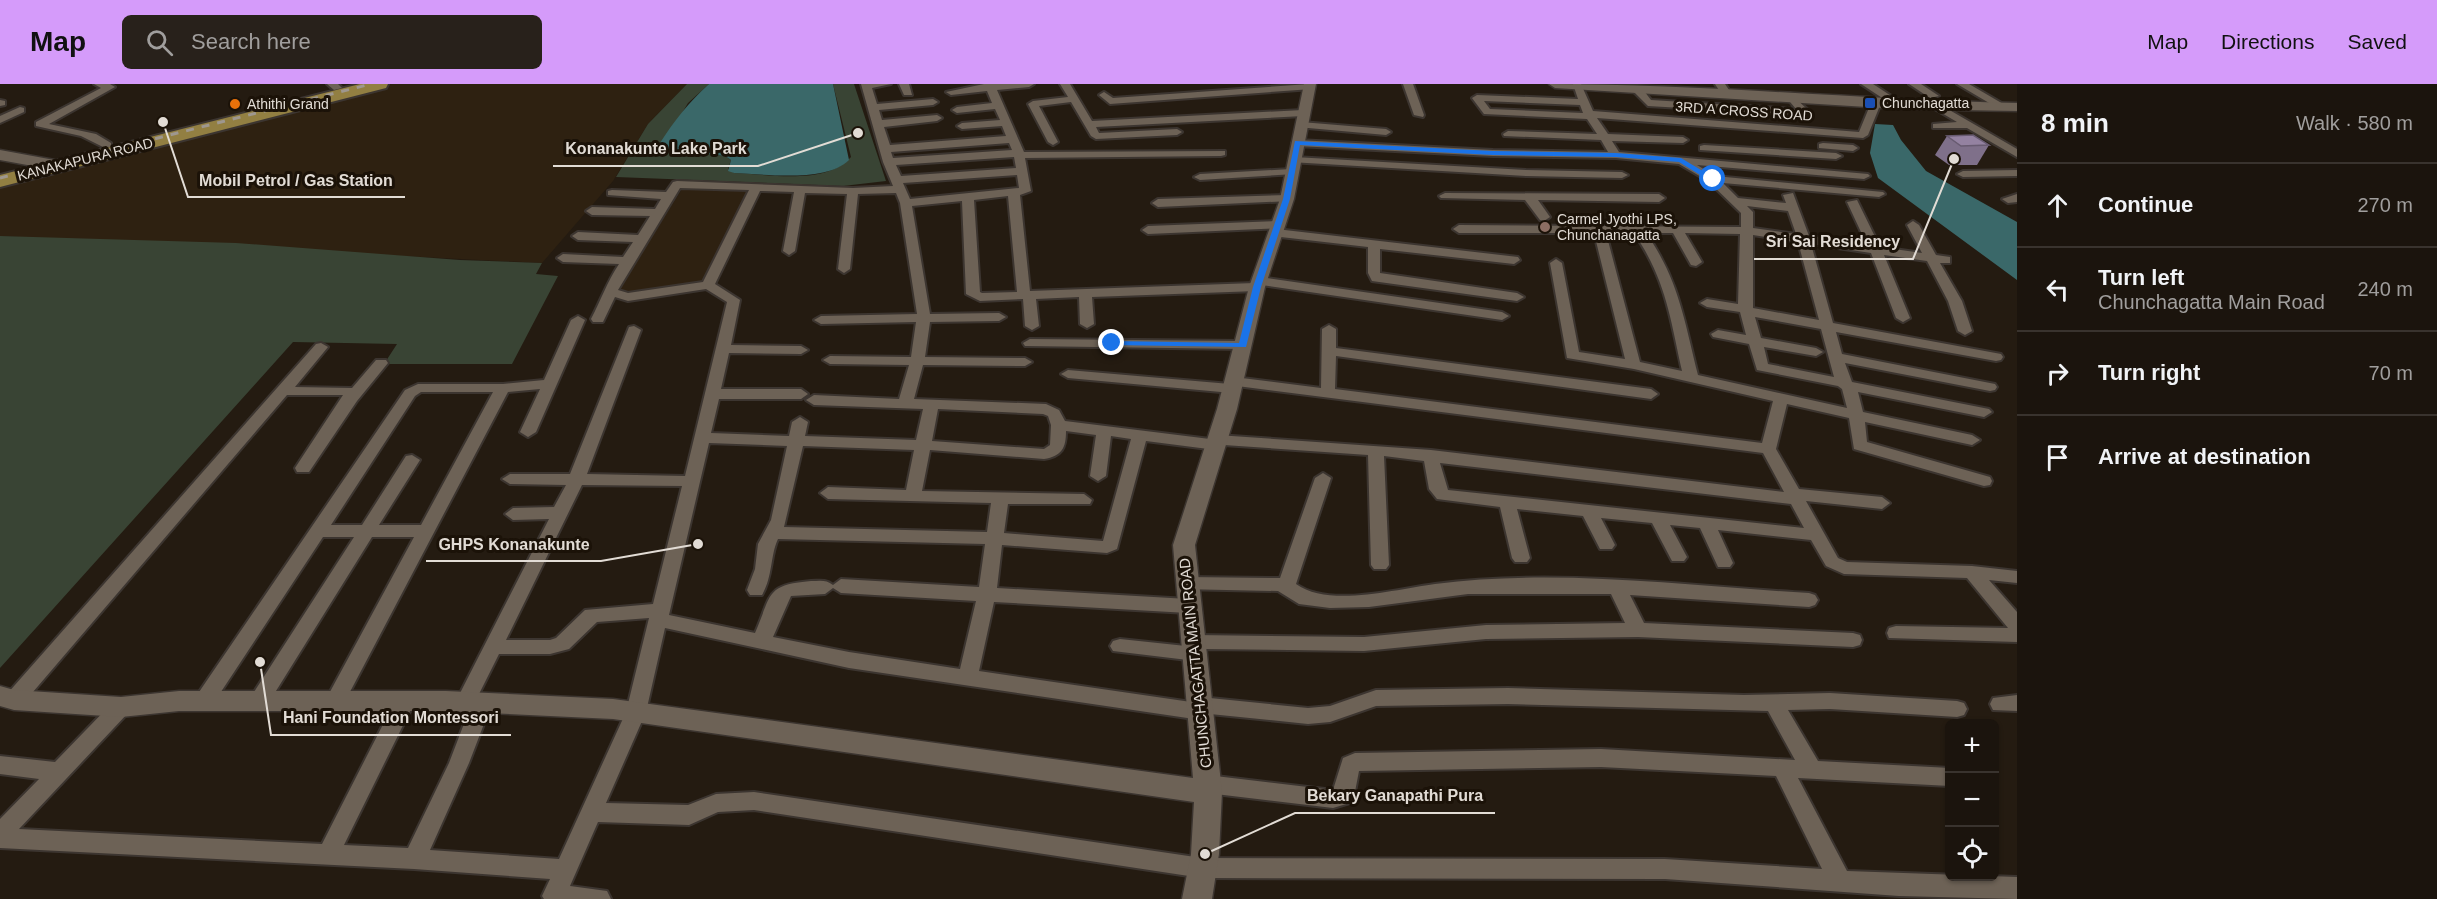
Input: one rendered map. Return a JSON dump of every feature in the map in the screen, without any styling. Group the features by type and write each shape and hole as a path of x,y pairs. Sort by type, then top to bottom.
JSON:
{"highway":[{"name":"KANAKAPURA ROAD","path":"0,174 51,164 380,84"},
{"name":"KANAKAPURA ROAD","path":"0,181 107,145 341,85"}],"main road":[{"path":"0,155 51,164"}],"street":[{"path":"99,84 113,85"},
{"path":"886,84 867,85 885,150 906,203 924,318 917,362 905,404"},
{"path":"951,92 990,86 1029,84"},
{"path":"1065,84 1096,136 1177,132"},
{"path":"1408,84 1419,115"},
{"path":"1558,84 1637,89 1723,88 1900,105 1937,101 1984,108 2011,107"},
{"path":"1866,84 1900,105"},
{"path":"1914,84 1970,126 2014,150"},
{"path":"1962,84 2011,107"},
{"path":"107,145 81,132 40,124 113,85"},
{"path":"1117,115 1108,92 1309,85"},
{"name":"CHUNCHAGATTA MAIN ROAD","path":"1197,899 1202,868 1208,788 1195,648 1188,606 1184,545 1217,442 1259,284 1287,199 1309,85"},
{"path":"1577,85 1590,115 1616,155"},
{"path":"906,203 1014,194 1025,191 1014,139 990,86"},
{"path":"1637,89 1646,102 1802,112 1790,96"},
{"name":"3RD A CROSS ROAD","path":"1584,102 1477,98 1486,111 1590,115 1863,135 1876,103"},
{"path":"1053,142 1033,104 1074,99"},
{"path":"873,107 933,102"},
{"path":"957,110 999,105"},
{"path":"0,120 20,110"},
{"path":"878,124 937,118"},
{"path":"962,126 1007,123"},
{"path":"1089,124 1297,142 1493,153 1616,155 1864,176"},
{"path":"1736,125 1770,168"},
{"path":"1937,126 1970,126"},
{"path":"1200,177 1297,142 1386,132"},
{"path":"1508,134 1602,135 1683,140"},
{"path":"885,150 937,135"},
{"path":"885,150 1014,139"},
{"path":"1297,142 1526,173 1622,175"},
{"path":"1753,146 1836,156"},
{"path":"1704,148 1753,146 1853,148"},
{"path":"1986,149 2014,150"},
{"path":"885,150 1019,154 1221,153"},
{"path":"1681,160 1713,179 1747,212 1749,219 1747,310 1764,369 1984,412"},
{"path":"598,319 611,292 611,286 679,184 853,191 1022,171"},
{"path":"1963,174 2017,172"},
{"path":"1526,173 1543,197"},
{"path":"1713,179 1879,194"},
{"path":"708,285 756,188"},
{"path":"789,251 800,189"},
{"path":"844,268 853,191"},
{"path":"612,193 670,195"},
{"path":"1014,194 1032,326"},
{"path":"1445,196 1659,198"},
{"path":"968,197 973,294 980,297 1259,284 1502,316"},
{"path":"1530,197 1544,217"},
{"path":"1158,203 1287,199"},
{"path":"1738,201 1792,202 1836,357 1856,415 1860,445 1984,481"},
{"path":"1853,202 1903,318"},
{"path":"592,211 659,213"},
{"path":"1913,225 1956,301 1965,331"},
{"path":"1148,230 1278,229 1374,245 1514,260"},
{"path":"1459,229 1747,231 1946,260"},
{"path":"1677,229 1696,262"},
{"path":"1599,230 1634,365"},
{"path":"1638,230 1658,259 1669,285 1691,378"},
{"path":"578,236 643,239"},
{"path":"1374,245 1374,273 1377,278 1517,297"},
{"path":"563,258 629,261"},
{"path":"1556,263 1572,355 1634,365 1972,440"},
{"path":"599,899 554,898 636,712 724,349 733,300 708,285 628,297 611,292"},
{"path":"1085,293 1087,324"},
{"path":"1707,303 1996,357"},
{"path":"821,320 999,317"},
{"path":"528,432 578,320"},
{"path":"1328,393 1329,329"},
{"path":"414,859 459,763 474,702 493,647 576,481 634,330"},
{"path":"1718,334 1816,352"},
{"path":"1030,343 1243,345"},
{"path":"7,698 321,347"},
{"path":"724,349 801,350"},
{"path":"1327,351 1651,394"},
{"path":"1836,357 1990,387"},
{"path":"830,360 1025,362"},
{"path":"303,468 353,397 381,363"},
{"path":"1068,374 1328,393 1768,448"},
{"path":"204,701 413,390 503,388 550,384"},
{"path":"334,701 503,388"},
{"path":"282,391 346,391 352,393 353,397"},
{"path":"702,438 1051,453 1058,446 1059,425 1053,413 1046,409 713,394"},
{"path":"1781,398 1768,448 1832,562 1844,568 1972,572 2017,577"},
{"path":"913,496 932,405"},
{"path":"756,590 779,520 800,422"},
{"path":"1059,425 1217,442 1376,450 1795,497 1882,503"},
{"path":"1098,476 1104,429"},
{"path":"773,533 993,538 1109,546 1140,434"},
{"path":"1376,450 1380,565"},
{"path":"1431,456 1438,492 1817,535"},
{"path":"259,701 412,460"},
{"path":"1287,585 1323,478"},
{"path":"510,479 692,481"},
{"path":"828,493 1084,500"},
{"path":"968,678 987,594 1000,498"},
{"path":"1507,501 1521,558"},
{"path":"1588,509 1606,545"},
{"path":"513,514 560,513"},
{"path":"1657,517 1678,557"},
{"path":"1706,523 1724,563"},
{"path":"317,531 427,531"},
{"path":"1972,572 2017,625"},
{"path":"1186,584 1287,585 1299,596 1308,600 1339,601 1468,587 1618,589 1809,600"},
{"path":"761,642 781,595 786,590 833,587 1188,606"},
{"path":"1618,589 1638,630"},
{"path":"493,647 550,647 569,639 592,615 660,615 761,642 849,660 1200,708 1308,716 1330,714 1376,698 1508,696 1774,703 1830,700 1957,709"},
{"path":"1120,646 1195,648 1364,644 1486,632 1638,630 1853,640"},
{"path":"1896,633 2017,635"},
{"path":"7,698 121,707 204,701 405,701 474,702 636,712 1208,788 1333,799 1344,795 1347,770 1350,764 1355,762 1601,758 1945,777"},
{"path":"328,855 405,701"},
{"path":"1774,703 1811,768"},
{"path":"0,834 8,817 60,772 121,707"},
{"path":"0,765 60,772"},
{"path":"1782,767 1840,881"},
{"path":"590,812 689,815 716,803 754,801 1202,868 1665,869 1840,881 2017,888"},
{"path":"0,838 414,859 565,870"}],"shaded area":[{"path":"391,84 687,84 648,124 613,181 542,263 0,236 0,184"},
{"path":"684,186 751,190 701,283 648,293 618,291"}],"green space":[{"path":"687,84 709,84 688,103 661,148 725,156 731,160 728,169 734,173 796,176 827,172 840,166 851,157 833,84 854,84 886,181 843,186 616,177 648,124"},
{"path":"0,236 236,243 460,260 542,263 536,274 558,276 512,364 384,364 397,344 293,342 0,668"}],"water":[{"path":"709,84 833,84 849,160 826,172 811,174 734,173 728,171 731,160 725,156 661,148 660,143 676,119"},
{"path":"1875,124 1893,125 1901,140 1926,171 2017,222 2017,280 1878,178 1870,153"}],"building":[{"path":"1973,135 1989,145 1961,146 1947,136"}],"railway":[{"path":"0,178 371,84"}],"place":[{"name":"Chunchagatta","path":"1870,103"},
{"name":"Athithi Grand","path":"235,104"},
{"name":"Mobil Petrol / Gas Station","path":"163,122"},
{"name":"Konanakunte Lake Park","path":"858,133"},
{"name":"Sri Sai Residency","path":"1954,159"},
{"name":"Carmel Jyothi LPS, Chunchanagatta","path":"1545,227"},
{"name":"GHPS Konanakunte","path":"698,544"},
{"name":"Hani Foundation Montessori","path":"260,662"},
{"name":"Bekary Ganapathi Pura","path":"1205,854"}],"route":[{"path":"1112,343 1243,345 1257,287 1287,199 1297,143 1493,153 1616,155 1681,160 1713,179"}]}
